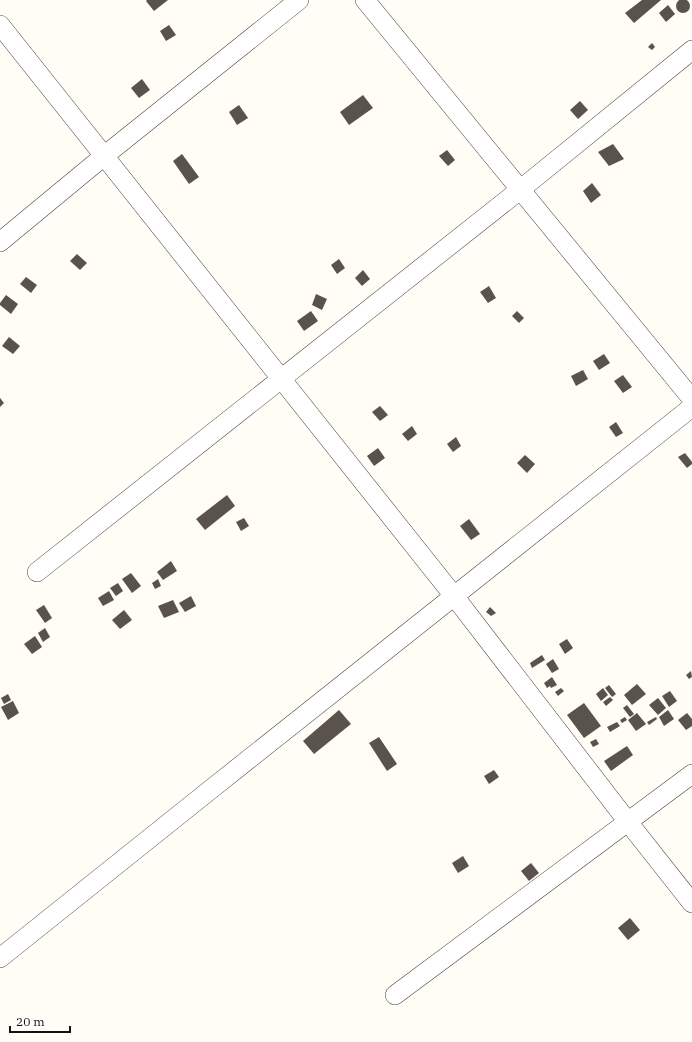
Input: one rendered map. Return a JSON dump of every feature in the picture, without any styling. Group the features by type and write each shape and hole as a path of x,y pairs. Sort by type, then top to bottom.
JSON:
{"street":[{"path":"0,242 104,156 299,0"},
{"path":"366,0 692,399"},
{"path":"0,25 454,596 692,903"},
{"path":"37,572 520,189 692,50"},
{"path":"0,958 692,407"},
{"path":"395,995 692,774"}],"building":[{"path":"680,-1 686,-1 690,3 690,9 686,13 680,13 676,9 676,3"},
{"path":"168,0 154,11 146,1"},
{"path":"642,0 661,0 634,23 625,13"},
{"path":"668,5 675,14 666,22 659,13"},
{"path":"169,25 176,35 166,41 160,31"},
{"path":"652,43 655,47 652,50 648,47"},
{"path":"142,79 150,90 139,98 131,88"},
{"path":"363,95 373,108 349,125 340,112"},
{"path":"580,101 588,110 578,119 570,110"},
{"path":"239,105 248,118 237,125 229,112"},
{"path":"613,144 624,159 609,166 598,152"},
{"path":"447,150 455,160 448,166 439,156"},
{"path":"182,154 199,177 189,184 173,161"},
{"path":"592,183 601,195 591,203 583,191"},
{"path":"77,254 87,263 80,270 70,261"},
{"path":"339,259 345,268 337,274 331,265"},
{"path":"363,270 370,279 362,286 355,278"},
{"path":"26,277 37,285 31,293 20,284"},
{"path":"489,286 496,298 488,303 480,292"},
{"path":"316,294 327,299 322,310 312,305"},
{"path":"6,295 18,304 11,314 0,305"},
{"path":"311,311 318,321 304,331 297,321"},
{"path":"517,311 524,318 519,323 512,316"},
{"path":"9,337 20,346 13,354 2,346"},
{"path":"604,354 610,363 599,370 593,361"},
{"path":"583,370 588,379 576,386 571,376"},
{"path":"623,375 632,387 623,393 614,381"},
{"path":"0,398 4,403 0,407"},
{"path":"380,406 388,415 380,421 372,412"},
{"path":"616,422 623,433 616,437 609,427"},
{"path":"412,426 417,434 408,441 402,434"},
{"path":"456,437 461,446 453,452 447,444"},
{"path":"378,448 385,458 374,466 367,456"},
{"path":"685,453 692,462 692,464 687,468 678,457"},
{"path":"525,455 535,464 527,473 517,463"},
{"path":"227,495 235,506 205,530 196,519"},
{"path":"244,518 249,526 241,531 236,522"},
{"path":"469,519 480,534 471,540 460,526"},
{"path":"171,561 177,571 163,580 157,572"},
{"path":"131,573 141,586 132,593 122,579"},
{"path":"158,579 161,586 155,589 152,583"},
{"path":"118,583 123,591 116,596 110,588"},
{"path":"109,591 114,600 103,606 98,598"},
{"path":"191,596 196,606 185,612 179,603"},
{"path":"173,600 179,612 164,618 158,606"},
{"path":"44,605 52,618 45,623 36,610"},
{"path":"490,607 496,613 491,616 486,612"},
{"path":"124,610 132,620 120,629 112,620"},
{"path":"45,628 50,637 43,642 38,633"},
{"path":"35,636 42,647 32,654 24,644"},
{"path":"567,639 573,648 565,654 559,644"},
{"path":"542,655 545,660 532,668 530,663"},
{"path":"553,659 559,669 552,673 546,664"},
{"path":"691,671 692,677 689,679 686,675"},
{"path":"552,677 557,685 547,688 544,683"},
{"path":"637,684 646,694 632,705 624,695"},
{"path":"609,685 616,694 612,697 605,688"},
{"path":"561,688 564,691 558,696 555,692"},
{"path":"603,688 608,695 601,701 596,694"},
{"path":"670,691 677,701 669,707 662,696"},
{"path":"8,694 11,700 4,704 1,698"},
{"path":"610,697 613,700 606,706 603,702"},
{"path":"658,698 666,708 658,715 649,705"},
{"path":"13,701 19,713 8,720 1,707"},
{"path":"584,703 601,726 584,738 567,715"},
{"path":"627,705 634,714 630,717 623,708"},
{"path":"339,710 351,724 314,754 303,741"},
{"path":"668,710 674,719 664,726 659,717"},
{"path":"637,713 646,724 636,731 628,720"},
{"path":"687,713 692,719 692,726 686,730 678,720"},
{"path":"625,717 627,720 622,723 620,720"},
{"path":"656,717 657,719 649,725 647,722"},
{"path":"617,722 620,726 610,732 607,727"},
{"path":"379,737 397,764 387,771 369,743"},
{"path":"596,739 599,744 593,747 590,742"},
{"path":"627,746 633,755 611,771 604,761"},
{"path":"494,770 499,777 489,784 484,776"},
{"path":"463,856 469,866 458,873 452,863"},
{"path":"531,863 539,873 529,881 521,871"},
{"path":"630,918 640,930 628,940 618,928"}]}
